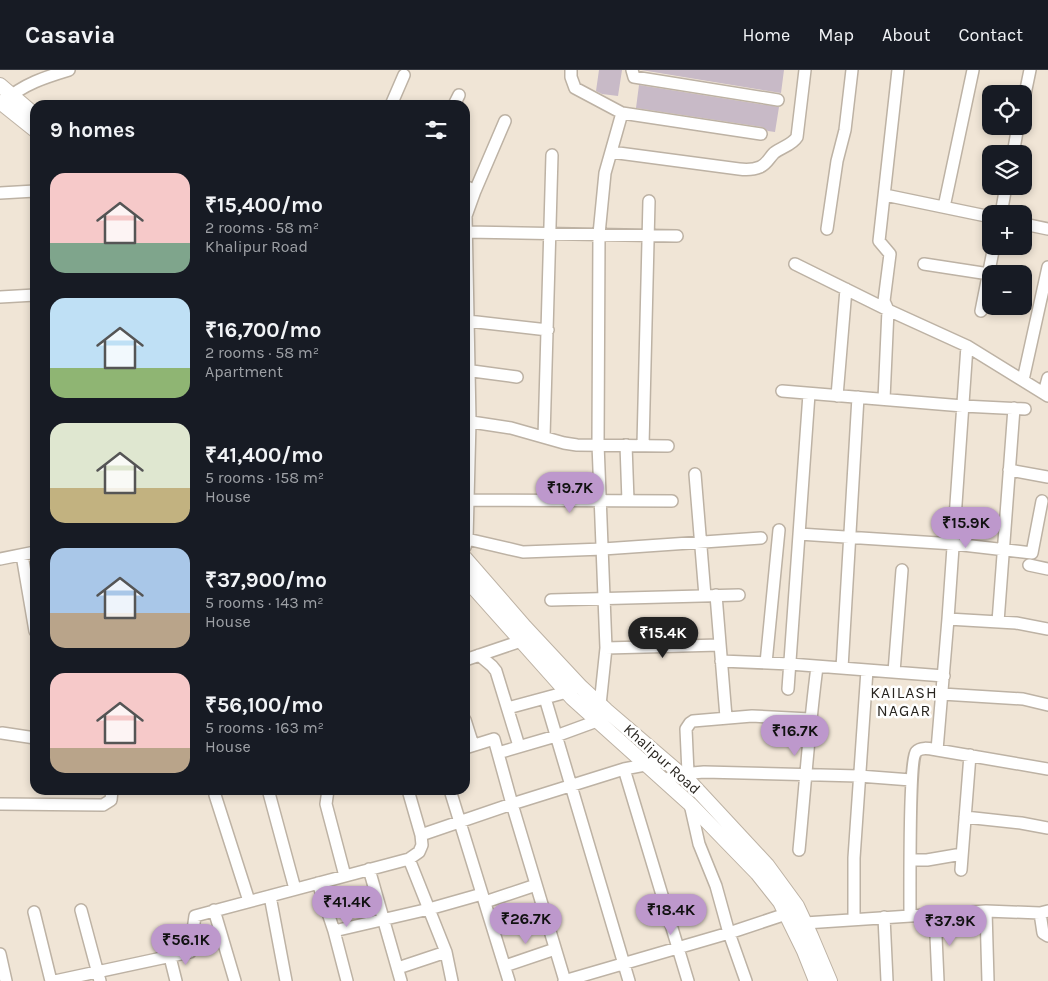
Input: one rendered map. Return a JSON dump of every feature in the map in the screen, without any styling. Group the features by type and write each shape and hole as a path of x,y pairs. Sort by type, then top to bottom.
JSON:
{"street":[{"path":"5,100 38,80 69,70"},
{"path":"571,70 571,77 575,88 622,113 761,134"},
{"path":"632,70 634,77 778,100"},
{"path":"611,152 740,169 750,170 759,168 765,165 774,154 794,142 797,137 804,70"},
{"path":"827,229 837,161 845,130 852,70"},
{"path":"884,399 888,310 884,301 890,254 879,241 898,70"},
{"path":"944,207 973,70"},
{"path":"1027,85 1030,70"},
{"path":"393,100 404,75"},
{"path":"0,85 5,100 30,125"},
{"path":"5,100 30,112"},
{"path":"498,752 556,736 597,721 606,648 598,444 599,234 605,174 622,113"},
{"path":"470,188 505,121"},
{"path":"544,437 552,155"},
{"path":"0,193 30,191"},
{"path":"885,195 982,215"},
{"path":"643,445 649,201"},
{"path":"1032,226 1048,229"},
{"path":"470,232 677,236"},
{"path":"794,264 967,346 1046,394 1048,378"},
{"path":"924,264 982,273"},
{"path":"1022,380 1042,318 1048,268"},
{"path":"837,396 846,289"},
{"path":"0,297 30,295"},
{"path":"470,321 548,330"},
{"path":"938,750 967,346"},
{"path":"470,370 518,377"},
{"path":"782,391 963,406 1019,408 1010,470 998,622"},
{"path":"788,689 809,394"},
{"path":"842,668 858,397"},
{"path":"470,421 511,428 564,443 668,446"},
{"path":"626,445 628,501"},
{"path":"1010,470 1048,477"},
{"path":"695,474 700,542 720,645 726,717"},
{"path":"470,500 672,501"},
{"path":"799,534 954,544 1032,553 1042,501"},
{"path":"766,663 779,530"},
{"path":"470,544 523,552 603,549 761,538"},
{"path":"0,559 30,553"},
{"path":"22,554 30,601"},
{"name":"Khalipur Road","path":"470,565 567,692 690,804 757,873 794,921 830,981"},
{"path":"1029,565 1048,568"},
{"path":"894,672 902,570"},
{"name":"Khalipur Road","path":"470,583 527,639 600,705 684,774 768,865 781,882 816,981"},
{"path":"551,600 739,595"},
{"path":"948,619 998,622 1048,629"},
{"path":"470,658 527,639"},
{"path":"606,648 720,645"},
{"path":"479,655 496,671 519,746"},
{"path":"721,661 790,664 944,676"},
{"path":"799,850 807,775 810,719 817,667"},
{"path":"854,920 854,858 866,670"},
{"path":"508,708 567,692"},
{"path":"942,694 1023,699 1048,705"},
{"path":"545,698 629,981"},
{"path":"684,774 686,729 690,723 698,720 752,716 810,719"},
{"path":"2,733 30,737"},
{"path":"470,746 494,739 565,981 729,933 794,921 854,920 986,911 1044,912 1043,933 1048,936"},
{"path":"910,916 911,780 913,757 916,751 920,749 938,750 1048,769"},
{"path":"961,870 970,755"},
{"path":"421,836 460,821 570,786 646,764 666,761"},
{"path":"624,770 688,981"},
{"path":"664,780 684,774 704,772 859,776 911,780"},
{"path":"0,804 103,805 111,800 112,795"},
{"path":"215,795 249,901"},
{"path":"270,795 295,889"},
{"path":"327,795 326,804 346,876"},
{"path":"55,981 99,976 190,952 195,916 415,856 421,849 421,836 409,795"},
{"path":"452,795 509,981"},
{"path":"690,804 699,844 716,886 729,933 746,981"},
{"path":"965,816 1021,822 1048,828"},
{"path":"910,860 927,860 962,854"},
{"path":"409,859 446,952 452,981"},
{"path":"369,869 401,981"},
{"path":"318,883 348,981"},
{"path":"334,931 536,885"},
{"path":"270,896 286,981"},
{"path":"81,910 99,976"},
{"path":"214,910 235,981"},
{"path":"986,911 988,981"},
{"path":"34,912 51,981"},
{"path":"935,914 938,981"},
{"path":"884,918 887,981"},
{"path":"505,966 555,949"},
{"path":"398,968 446,952"},
{"path":"170,956 176,981"},
{"path":"0,958 6,981"}],"building":[{"path":"599,70 622,70 618,96 602,94 596,91"},
{"path":"641,70 784,70 781,93"},
{"path":"639,85 779,107 775,132 768,131 762,127 636,108"}],"district":[{"name":"KAILASH NAGAR","path":"904,701"}]}
